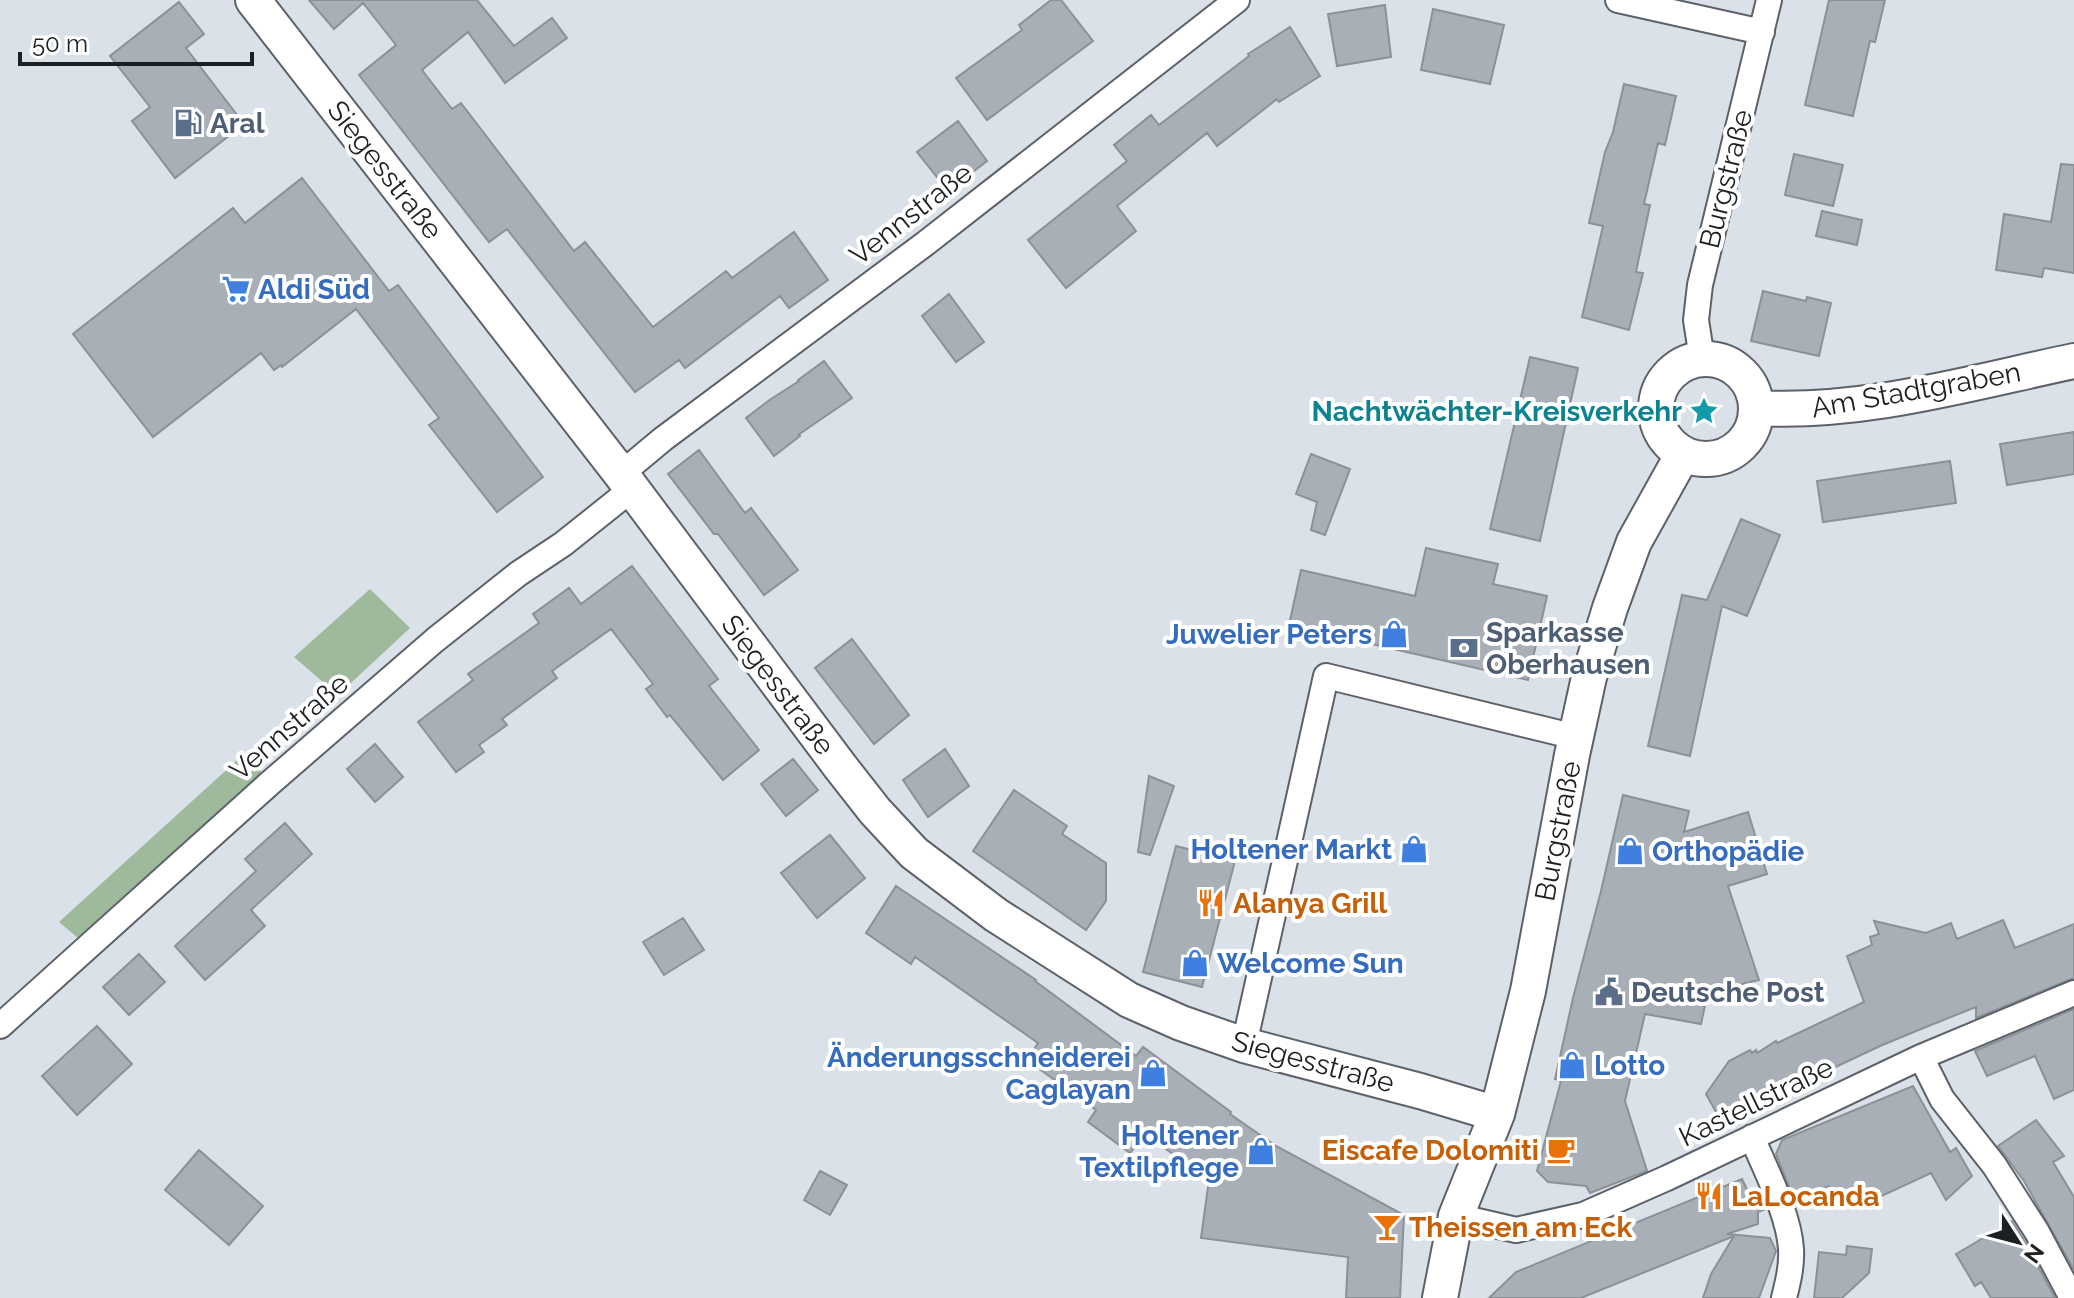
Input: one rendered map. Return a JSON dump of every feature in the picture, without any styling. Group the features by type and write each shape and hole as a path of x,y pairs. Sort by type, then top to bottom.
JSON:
{"main road":[{"name":"Siegesstraße","path":"253,0 626,481 839,765 875,811 914,853 996,915 1129,1000 1181,1023 1244,1045 1497,1114"},
{"path":"1709,358 1727,363 1743,374 1753,390 1757,408 1753,426 1744,442 1730,453 1712,459 1693,457 1675,448 1662,432 1656,412 1659,391 1670,373 1688,362 1709,358"},
{"name":"Am Stadtgraben","path":"1757,408 1794,410 1856,406 2074,361"},
{"name":"Burgstraße","path":"1440,1298 1456,1216 1497,1114 1528,991 1593,663 1634,542 1683,454"}],"street":[{"name":"Vennstraße","path":"0,1026 270,783 435,640 518,574 563,544 663,439 926,243 1237,0"},
{"path":"1618,0 1762,32"},
{"name":"Burgstraße","path":"1702,359 1696,320 1700,285 1769,0"},
{"path":"1244,1045 1326,676 1576,737"},
{"name":"Kastellstraße","path":"1456,1216 1516,1230 1583,1215 1921,1057 2074,993"},
{"path":"1921,1057 1942,1099 1994,1165 2037,1232 2072,1298"},
{"path":"1752,1137 1786,1222 1791,1247 1790,1273 1784,1298"}],"green space":[{"path":"370,589 410,628 338,695 294,657"},
{"path":"244,754 267,778 84,943 59,922"}],"building":[{"path":"309,0 477,0 514,46 552,18 567,38 505,83 468,32 422,70 452,109 461,103 574,251 585,242 653,327 726,271 732,278 794,232 828,280 789,308 780,296 685,368 679,360 635,392 507,229 489,242 359,75 396,45 363,3 334,29"},
{"path":"1051,0 1061,0 1093,41 987,120 956,78 1022,30 1019,25"},
{"path":"1829,0 1885,0 1875,42 1870,41 1853,116 1805,105"},
{"path":"179,2 204,34 186,48 244,124 175,178 132,121 150,107 110,56"},
{"path":"1385,5 1391,57 1337,66 1328,14"},
{"path":"1433,9 1504,25 1490,84 1421,70"},
{"path":"1290,27 1320,76 1279,102 1277,99 1217,146 1207,133 1117,206 1136,231 1066,288 1028,240 1127,161 1114,145 1151,115 1159,125 1248,54"},
{"path":"1624,84 1676,96 1665,145 1658,143 1644,204 1650,205 1636,272 1643,273 1629,330 1582,317 1603,226 1589,223"},
{"path":"958,121 987,161 948,191 917,152"},
{"path":"1794,154 1843,165 1833,206 1785,195"},
{"path":"2061,164 2074,165 2074,273 2044,268 2042,277 1996,270 2004,214 2051,222"},
{"name":"Aldi Süd","path":"302,178 389,291 398,285 543,477 497,512 429,425 439,418 356,309 282,367 274,370 261,353 153,437 73,334 233,208 245,223"},
{"path":"1822,211 1862,220 1857,245 1816,236"},
{"path":"1763,291 1831,303 1819,356 1751,341"},
{"path":"949,294 984,342 956,362 922,316"},
{"path":"1530,357 1578,368 1540,541 1490,529"},
{"path":"824,361 852,398 798,435 774,456 746,418"},
{"path":"2074,432 2074,474 2007,485 2000,444"},
{"path":"699,450 745,513 751,508 798,570 764,595 668,474"},
{"path":"1311,454 1350,469 1325,535 1311,530 1317,502 1296,494"},
{"path":"1950,461 1956,503 1823,522 1817,481"},
{"path":"1741,519 1780,535 1747,616 1722,606 1690,756 1648,746 1682,595 1707,600"},
{"path":"1426,548 1498,564 1493,584 1547,596 1528,680 1289,625 1301,570 1415,596"},
{"path":"632,566 718,679 709,686 759,750 723,780 646,689 653,684 611,629 552,671 557,678 502,719 507,725 479,745 484,752 456,772 418,722 473,680 468,674 539,623 533,614 569,588 581,604"},
{"path":"852,639 909,715 874,744 815,668"},
{"path":"375,744 403,777 375,802 347,769"},
{"path":"945,749 969,786 928,817 903,780"},
{"path":"793,759 818,790 786,816 761,784"},
{"path":"1149,776 1174,786 1150,855 1138,852"},
{"path":"1014,790 1067,826 1062,834 1106,863 1106,901 1086,930 973,851"},
{"path":"1623,795 1689,811 1684,832 1748,812 1767,874 1728,886 1759,980 1708,992 1701,1024 1645,1014 1625,1101 1647,1171 1590,1193 1586,1186 1548,1182 1537,1171 1561,1081 1555,1079 1573,998"},
{"path":"285,823 312,854 251,910 265,926 205,980 175,946 256,871 245,859"},
{"path":"830,835 865,878 817,918 781,873"},
{"path":"1176,846 1235,861 1202,987 1143,972"},
{"path":"896,886 1036,980 1136,1056 1143,1047 1276,1146 1404,1215 1400,1298 1346,1298 1348,1257 1201,1238 1209,1180 1145,1134 1130,1153 1088,1122 1096,1110 1027,1060 1038,1043 915,957 911,964 866,933"},
{"path":"683,918 704,950 664,975 643,942"},
{"path":"2003,920 2015,948 2074,924 2074,978 1976,1018 1976,1007 1926,1027 1721,1121 1706,1094 1729,1061 1750,1050 1757,1053 1776,1041 1864,1002 1847,956 1872,945 1870,937 1879,934 1874,921 1926,933 1951,923 1957,939"},
{"path":"139,954 165,982 129,1015 103,987"},
{"path":"2074,1009 2074,1090 2054,1099 2035,1056 1987,1076 1975,1051"},
{"path":"97,1026 132,1064 77,1115 42,1076"},
{"path":"1913,1086 1950,1152 1956,1148 1972,1176 1946,1200 1931,1173 1860,1206 1854,1193 1834,1199 1829,1186 1794,1199 1776,1154 1782,1140"},
{"path":"2036,1120 2064,1156 2053,1162 2074,1197 2074,1270 2024,1181 1998,1146"},
{"path":"199,1150 263,1206 229,1245 165,1190"},
{"path":"820,1171 847,1185 830,1215 804,1200"},
{"path":"1742,1179 1754,1204 1760,1192 1766,1209 1758,1212 1758,1224 1727,1234 1770,1238 1776,1251 1759,1298 1703,1298 1711,1274 1734,1236 1581,1298 1489,1298 1516,1272"},
{"path":"2012,1221 2055,1298 1991,1298 1981,1282 1975,1286 1956,1254"},
{"path":"1847,1246 1872,1249 1869,1273 1842,1298 1814,1298 1819,1252 1846,1255"}],"place":[{"name":"Aral","path":"188,123"},
{"name":"Aldi Süd","path":"236,289"},
{"name":"Nachtwächter-Kreisverkehr","path":"1704,411"},
{"name":"Juwelier Peters","path":"1394,634"},
{"name":"Sparkasse Oberhausen","path":"1464,648"},
{"name":"Holtener Markt","path":"1414,849"},
{"name":"Orthopädie","path":"1630,851"},
{"name":"Alanya Grill","path":"1211,903"},
{"name":"Welcome Sun","path":"1195,963"},
{"name":"Deutsche Post","path":"1609,992"},
{"name":"Lotto","path":"1572,1065"},
{"name":"Änderungsschneiderei Caglayan","path":"1153,1073"},
{"name":"Eiscafe Dolomiti","path":"1561,1150"},
{"name":"Holtener Textilpflege","path":"1261,1151"},
{"name":"LaLocanda","path":"1709,1196"},
{"name":"Theissen am Eck","path":"1387,1227"}]}
